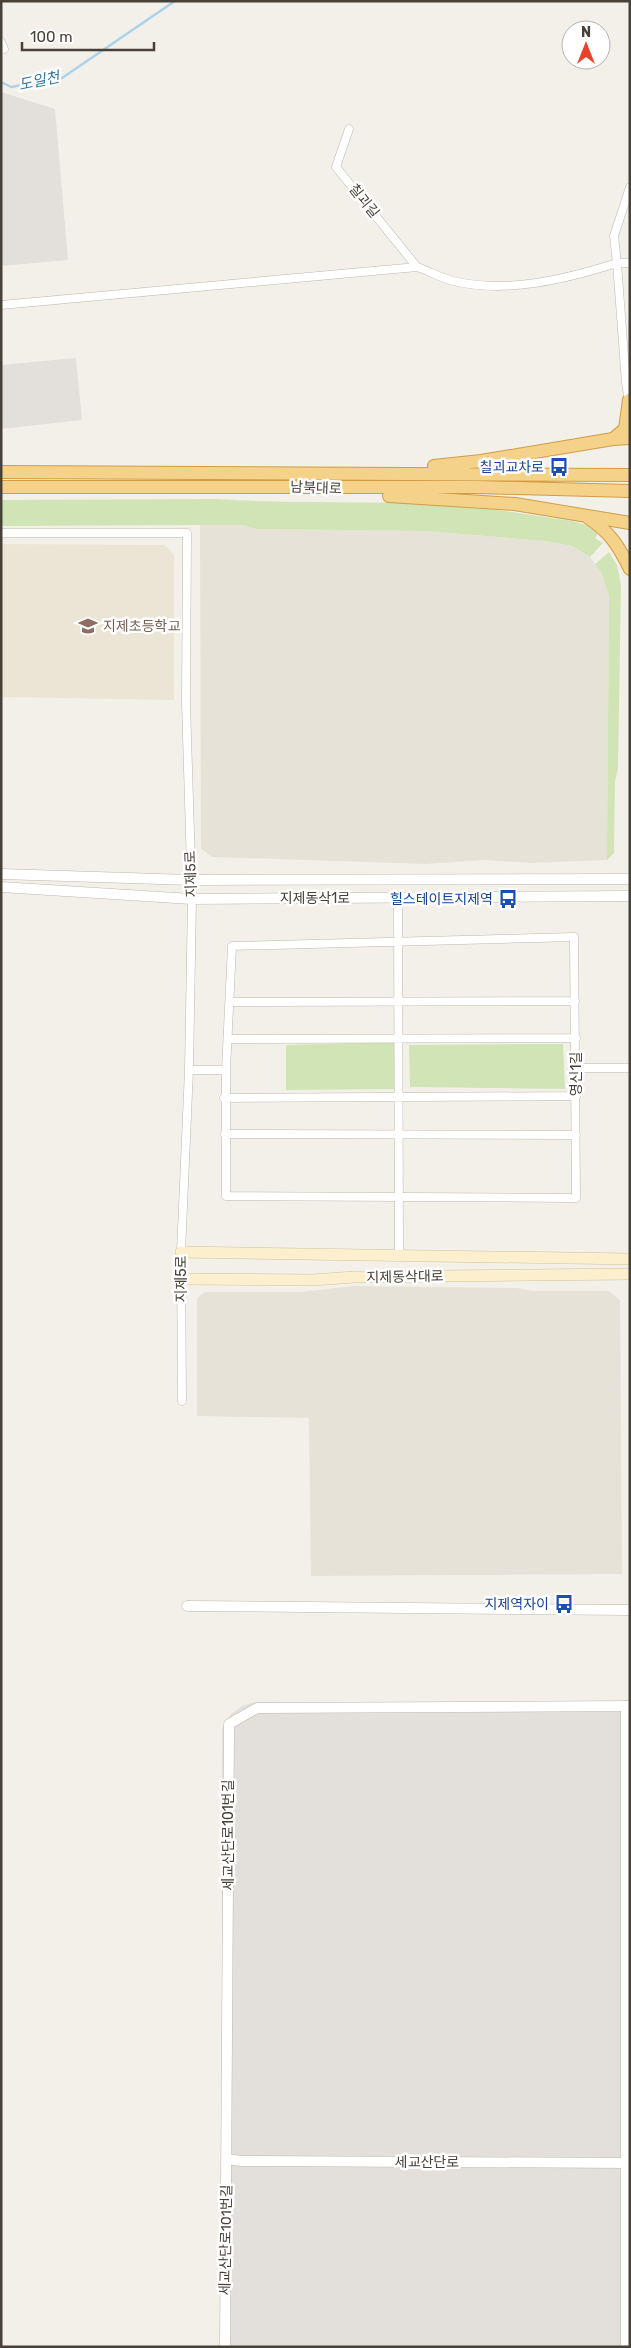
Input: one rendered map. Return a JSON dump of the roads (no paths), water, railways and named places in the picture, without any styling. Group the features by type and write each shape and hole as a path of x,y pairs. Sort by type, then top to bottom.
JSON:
{"highway":[{"path":"613,439 624,429 629,402"},
{"path":"257,474 316,468 453,465 613,439 630,438"},
{"name":"남북대로","path":"1,472 630,475"},
{"name":"남북대로","path":"1,487 284,487 329,489 476,487 630,491"},
{"path":"329,489 358,495 515,504 630,522"},
{"path":"583,515 603,528 617,544 630,569"}],"main road":[{"name":"지제동삭대로","path":"181,1252 630,1258"},
{"name":"지제동삭대로","path":"181,1279 312,1280 354,1277 630,1274"}],"street":[{"name":"칠괴길","path":"349,129 336,167 417,267"},
{"path":"629,402 614,236 630,187"},
{"path":"1,305 417,267 453,281 487,285 533,283 575,276 617,263 630,263"},
{"name":"지제5로","path":"1,533 187,533 186,703 192,900 189,1070 181,1252 182,1401"},
{"name":"지제동삭1로","path":"1,874 192,880 630,879"},
{"name":"지제동삭1로","path":"1,887 192,900 630,896"},
{"path":"398,898 400,1002 399,1255"},
{"name":"영신1길","path":"574,937 576,1198 226,1196 224,1098 232,946 399,942 574,937"},
{"path":"230,1002 575,1001"},
{"path":"228,1039 576,1038"},
{"path":"576,1068 630,1068"},
{"path":"189,1070 226,1070"},
{"path":"224,1098 576,1096"},
{"path":"225,1134 576,1135"},
{"path":"187,1606 630,1610"},
{"path":"626,2347 629,2163 628,1706"},
{"name":"세교산단로101번길","path":"225,2347 229,1724 257,1708 628,1706"},
{"name":"세교산단로","path":"227,2159 241,2161 629,2163"}],"waterway":[{"name":"도일천","path":"1,82 11,87 62,78 175,1"}],"place":[{"name":"칠괴교차로","path":"559,467"},
{"name":"지제초등학교","path":"88,626"},
{"name":"힐스테이트지제역","path":"508,899"},
{"name":"지제역자이","path":"564,1604"}]}
